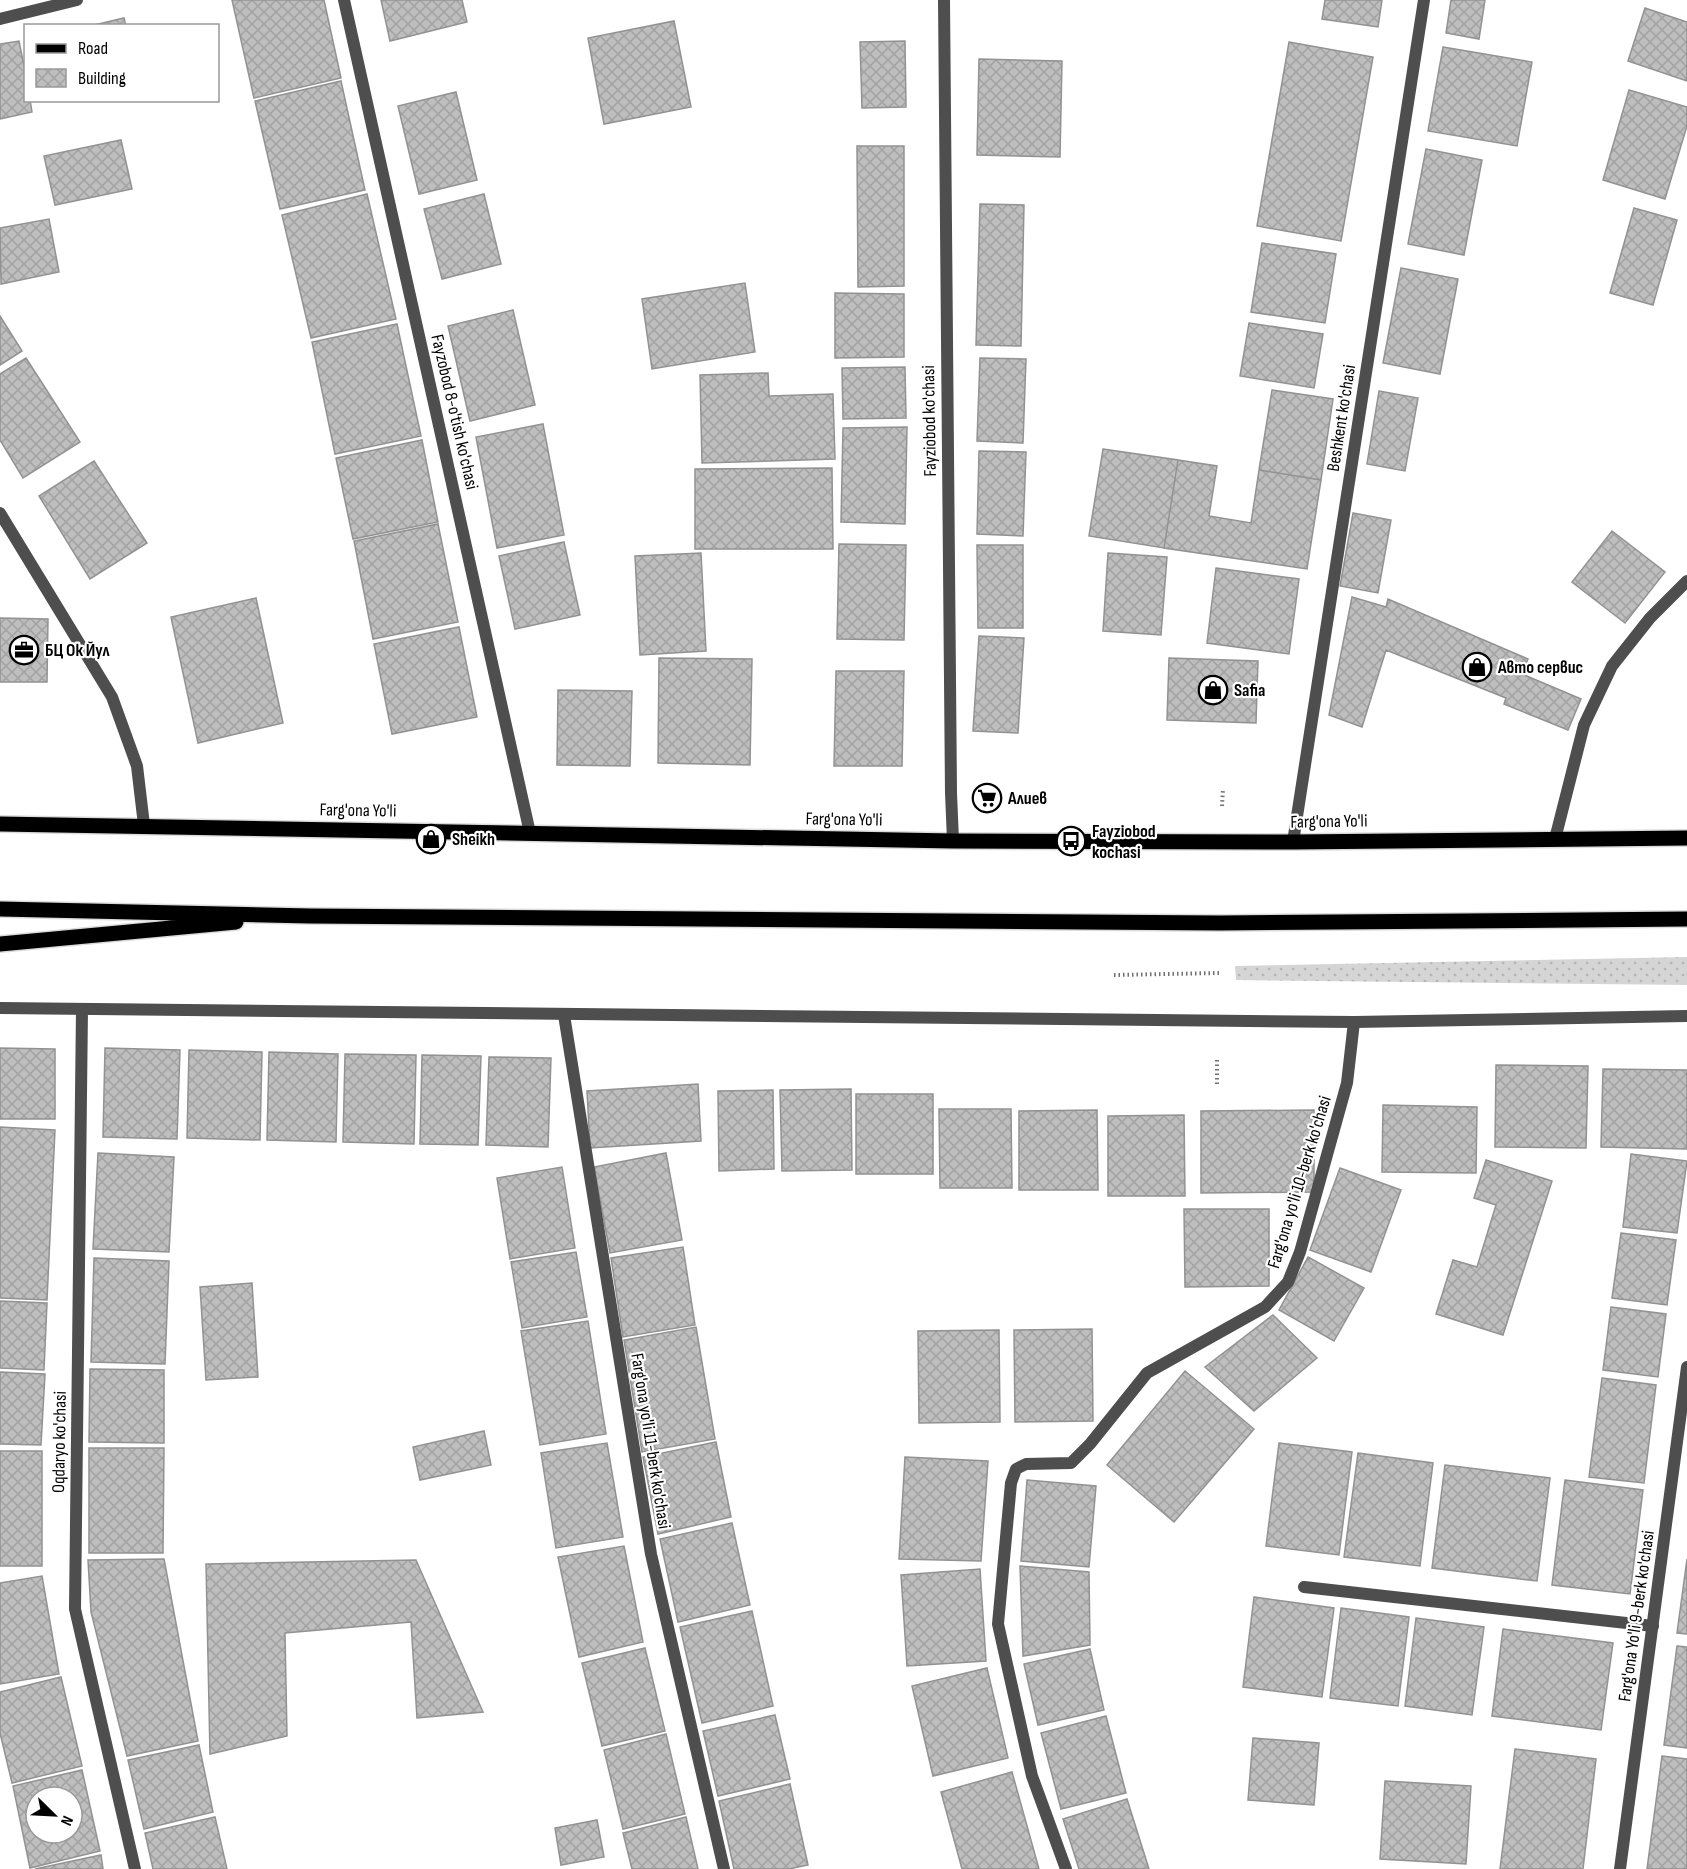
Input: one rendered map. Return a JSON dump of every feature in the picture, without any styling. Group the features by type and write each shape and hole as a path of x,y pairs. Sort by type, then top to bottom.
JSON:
{"main road":[{"name":"Farg'ona Yo'li","path":"0,824 953,841 1293,842 1687,838"},
{"path":"0,909 310,916 1220,923 1687,919"},
{"path":"0,944 310,916"}],"street":[{"path":"0,19 77,0"},
{"name":"Fayzobod 8-o'tish ko'chasi","path":"344,0 530,833"},
{"name":"Fayziobod ko'chasi","path":"944,0 953,841"},
{"name":"Beshkent ko'chasi","path":"1293,842 1424,0"},
{"path":"0,513 112,697 137,766 144,825"},
{"path":"1555,839 1584,725 1612,666 1650,618 1687,581"},
{"path":"0,1008 1354,1022 1687,1016"},
{"name":"Oqdaryo ko'chasi","path":"82,1009 75,1609 135,1869"},
{"name":"Farg'ona yo'li 11-berk ko'chasi","path":"564,1015 651,1554 724,1869"},
{"name":"Farg'ona yo'li 10-berk ko'chasi","path":"1066,1869 1032,1776 998,1624 1011,1483 1016,1469 1026,1464 1071,1463 1090,1444 1147,1373 1265,1307 1288,1282 1300,1252 1347,1083 1354,1022"},
{"name":"Farg'ona Yo'li 9-berk ko'chasi","path":"1620,1869 1687,1367"},
{"path":"1305,1587 1653,1626"}],"path":[{"path":"1222,806 1223,789"},
{"path":"1114,975 1219,973"},
{"path":"1217,1060 1217,1084"}],"shaded area":[{"path":"1687,957 1687,985 1236,980 1235,966"}],"building":[{"path":"232,0 324,0 341,78 254,98"},
{"path":"381,0 462,0 467,22 390,41"},
{"path":"1325,0 1382,0 1378,27 1322,19"},
{"path":"1451,0 1485,0 1479,39 1446,33"},
{"path":"1645,8 1687,22 1687,81 1628,61"},
{"path":"124,18 126,24 98,24"},
{"path":"674,21 691,107 604,124 588,38"},
{"path":"19,41 24,66 24,102 30,102 32,112 0,119 0,44"},
{"path":"905,41 906,107 862,108 860,42"},
{"path":"1289,42 1373,57 1341,241 1257,226"},
{"path":"1443,47 1532,62 1517,146 1428,131"},
{"path":"979,59 1062,61 1060,157 977,155"},
{"path":"341,81 365,190 280,209 255,101"},
{"path":"1629,90 1687,107 1687,126 1665,199 1603,180"},
{"path":"456,92 477,180 419,194 398,106"},
{"path":"121,140 132,189 55,205 44,156"},
{"path":"857,146 904,146 904,286 858,287"},
{"path":"1426,149 1482,160 1464,255 1408,244"},
{"path":"367,194 396,319 311,338 282,215"},
{"path":"484,194 501,264 442,279 424,209"},
{"path":"980,204 1024,205 1021,346 976,345"},
{"path":"1634,208 1677,220 1653,305 1610,293"},
{"path":"49,219 59,272 1,284 0,228"},
{"path":"1262,243 1336,254 1325,323 1251,312"},
{"path":"1401,268 1458,279 1440,374 1383,363"},
{"path":"745,283 755,352 652,369 642,299"},
{"path":"835,293 904,294 904,357 835,358"},
{"path":"513,310 535,405 470,421 448,326"},
{"path":"0,316 22,351 0,365"},
{"path":"1249,323 1323,334 1314,388 1240,376"},
{"path":"397,324 421,436 335,454 312,342"},
{"path":"26,358 80,442 23,478 0,440 0,374"},
{"path":"980,358 1026,359 1023,443 977,441"},
{"path":"905,367 906,418 843,419 842,368"},
{"path":"768,373 769,396 833,394 835,459 702,463 700,375"},
{"path":"1272,390 1333,399 1321,480 1259,470"},
{"path":"1379,391 1418,398 1405,471 1367,464"},
{"path":"543,424 564,535 497,548 476,437"},
{"path":"907,427 905,524 841,522 843,428"},
{"path":"422,440 438,522 353,539 336,458"},
{"path":"1103,449 1178,460 1164,548 1089,536"},
{"path":"979,451 1026,452 1023,536 977,534"},
{"path":"1178,460 1217,466 1209,516 1251,523 1259,470 1321,480 1307,569 1164,548"},
{"path":"94,461 147,543 90,579 39,496"},
{"path":"832,468 833,549 695,549 695,469"},
{"path":"1353,513 1391,520 1378,593 1340,586"},
{"path":"438,524 458,622 373,639 354,541"},
{"path":"1612,531 1665,572 1625,623 1572,582"},
{"path":"564,542 580,615 515,629 499,556"},
{"path":"839,544 906,545 904,640 837,639"},
{"path":"977,545 1023,545 1023,628 978,628"},
{"path":"701,553 706,651 640,655 635,556"},
{"path":"1108,553 1167,557 1161,635 1103,631"},
{"path":"1216,568 1299,579 1289,654 1207,643"},
{"name":"Авто сервис","path":"1352,597 1386,607 1388,599 1528,659 1522,674 1581,699 1568,730 1504,704 1506,698 1386,650 1362,727 1329,715"},
{"path":"256,598 283,723 198,743 171,617"},
{"name":"БЦ Ок Йул","path":"0,618 48,619 47,682 0,682"},
{"path":"459,627 477,717 392,734 374,644"},
{"path":"979,636 1024,638 1018,733 973,731"},
{"path":"659,658 752,659 750,765 658,763"},
{"name":"Safia","path":"1169,658 1258,661 1256,723 1167,720"},
{"path":"836,671 904,671 902,766 834,766"},
{"path":"558,690 632,691 630,766 557,765"},
{"path":"0,1048 55,1049 55,1119 0,1119"},
{"path":"105,1048 180,1050 177,1139 103,1137"},
{"path":"189,1050 262,1052 260,1140 187,1138"},
{"path":"269,1052 338,1054 336,1142 267,1140"},
{"path":"345,1054 416,1055 414,1144 343,1142"},
{"path":"422,1055 481,1056 478,1145 420,1144"},
{"path":"489,1057 551,1058 548,1147 486,1145"},
{"path":"1496,1065 1588,1066 1586,1148 1495,1147"},
{"path":"1603,1069 1687,1070 1687,1149 1601,1147"},
{"path":"698,1084 701,1141 590,1148 587,1091"},
{"path":"851,1089 852,1170 782,1171 780,1090"},
{"path":"773,1090 774,1169 719,1171 718,1091"},
{"path":"856,1094 933,1094 933,1174 856,1174"},
{"path":"1383,1105 1477,1107 1476,1173 1382,1172"},
{"path":"939,1109 1011,1109 1012,1188 940,1188"},
{"path":"1097,1110 1098,1190 1019,1190 1019,1111"},
{"path":"1314,1110 1314,1192 1201,1193 1201,1111"},
{"path":"1184,1115 1185,1196 1108,1196 1108,1116"},
{"path":"0,1127 55,1130 47,1300 0,1298"},
{"path":"98,1153 174,1157 169,1252 93,1249"},
{"path":"666,1153 682,1240 610,1253 594,1167"},
{"path":"1631,1154 1687,1161 1677,1233 1623,1227"},
{"path":"1486,1160 1552,1181 1503,1335 1436,1314 1453,1260 1477,1267 1496,1205 1474,1198"},
{"path":"562,1167 575,1248 510,1259 497,1178"},
{"path":"1340,1168 1401,1190 1371,1272 1310,1250"},
{"path":"1184,1209 1269,1209 1269,1286 1185,1287"},
{"path":"1621,1233 1676,1240 1667,1305 1612,1298"},
{"path":"683,1247 695,1325 623,1337 611,1258"},
{"path":"576,1252 587,1317 522,1328 511,1262"},
{"path":"1308,1257 1364,1288 1334,1341 1279,1310"},
{"path":"94,1258 169,1261 165,1364 91,1362"},
{"path":"252,1283 258,1377 206,1380 200,1287"},
{"path":"0,1301 47,1303 44,1370 0,1368"},
{"path":"1611,1307 1666,1314 1658,1377 1603,1370"},
{"path":"1273,1315 1317,1358 1254,1411 1205,1367"},
{"path":"588,1321 606,1434 540,1445 521,1331"},
{"path":"696,1327 715,1439 642,1452 624,1340"},
{"path":"1092,1329 1093,1421 1015,1422 1014,1330"},
{"path":"999,1330 1000,1422 919,1423 918,1331"},
{"path":"90,1369 164,1370 164,1443 89,1442"},
{"path":"1185,1371 1254,1429 1174,1522 1107,1465"},
{"path":"0,1372 45,1374 41,1445 0,1444"},
{"path":"1602,1378 1656,1385 1644,1483 1589,1477"},
{"path":"484,1431 491,1465 420,1480 413,1447"},
{"path":"716,1442 731,1517 658,1534 643,1457"},
{"path":"607,1443 623,1537 556,1548 541,1453"},
{"path":"1279,1443 1352,1452 1339,1555 1266,1546"},
{"path":"89,1448 164,1448 163,1553 89,1553"},
{"path":"0,1451 42,1451 42,1566 0,1566"},
{"path":"1358,1453 1433,1463 1420,1566 1344,1557"},
{"path":"905,1457 988,1461 981,1561 899,1559"},
{"path":"1445,1465 1550,1478 1537,1581 1432,1568"},
{"path":"1027,1480 1096,1486 1089,1567 1021,1561"},
{"path":"1565,1480 1643,1490 1630,1594 1552,1585"},
{"path":"732,1523 750,1605 678,1622 660,1539"},
{"path":"624,1546 643,1642 579,1657 558,1557"},
{"path":"164,1559 198,1741 127,1756 91,1612 88,1560"},
{"path":"1687,1559 1687,1634 1677,1633"},
{"path":"416,1560 483,1712 417,1718 411,1622 285,1633 287,1736 210,1754 206,1564"},
{"path":"1020,1566 1089,1572 1090,1645 1023,1656"},
{"path":"980,1569 986,1661 907,1666 901,1575"},
{"path":"42,1576 59,1674 0,1684 0,1583"},
{"path":"1254,1597 1334,1608 1322,1697 1243,1687"},
{"path":"1341,1608 1409,1617 1398,1706 1330,1698"},
{"path":"752,1611 773,1706 702,1723 680,1627"},
{"path":"1416,1618 1484,1627 1472,1715 1405,1706"},
{"path":"1503,1629 1613,1643 1601,1730 1492,1716"},
{"path":"1677,1646 1687,1647 1687,1748 1664,1745"},
{"path":"645,1648 665,1731 602,1746 582,1663"},
{"path":"1090,1649 1104,1710 1038,1725 1024,1664"},
{"path":"987,1668 1008,1758 933,1776 912,1686"},
{"path":"61,1677 82,1766 12,1783 0,1733 0,1692"},
{"path":"775,1715 790,1779 718,1796 703,1731"},
{"path":"1106,1716 1126,1793 1061,1809 1041,1733"},
{"path":"666,1734 685,1814 623,1829 604,1750"},
{"path":"1253,1738 1319,1743 1314,1805 1248,1800"},
{"path":"199,1745 213,1812 144,1829 128,1760"},
{"path":"1515,1749 1596,1759 1583,1869 1500,1869"},
{"path":"1662,1756 1687,1759 1687,1869 1647,1869"},
{"path":"82,1770 100,1851 30,1868 25,1845 84,1845 84,1785 24,1785 24,1839 13,1786"},
{"path":"1012,1772 1039,1869 962,1869 941,1792"},
{"path":"1385,1781 1471,1786 1466,1864 1380,1859"},
{"path":"790,1784 808,1865 789,1869 734,1869 719,1801"},
{"path":"1127,1799 1149,1869 1079,1869 1063,1819"},
{"path":"215,1817 227,1869 153,1869 145,1833"},
{"path":"686,1817 698,1869 632,1869 623,1833"},
{"path":"597,1820 604,1857 561,1865 555,1828"},
{"path":"101,1855 103,1869 35,1869"}],"place":[{"name":"БЦ Ок Йул","path":"24,650"},
{"name":"Авто сервис","path":"1477,667"},
{"name":"Safia","path":"1213,690"},
{"name":"Алиев","path":"987,798"},
{"name":"Sheikh","path":"431,839"},
{"name":"Fayziobod kochasi","path":"1071,841"}]}
